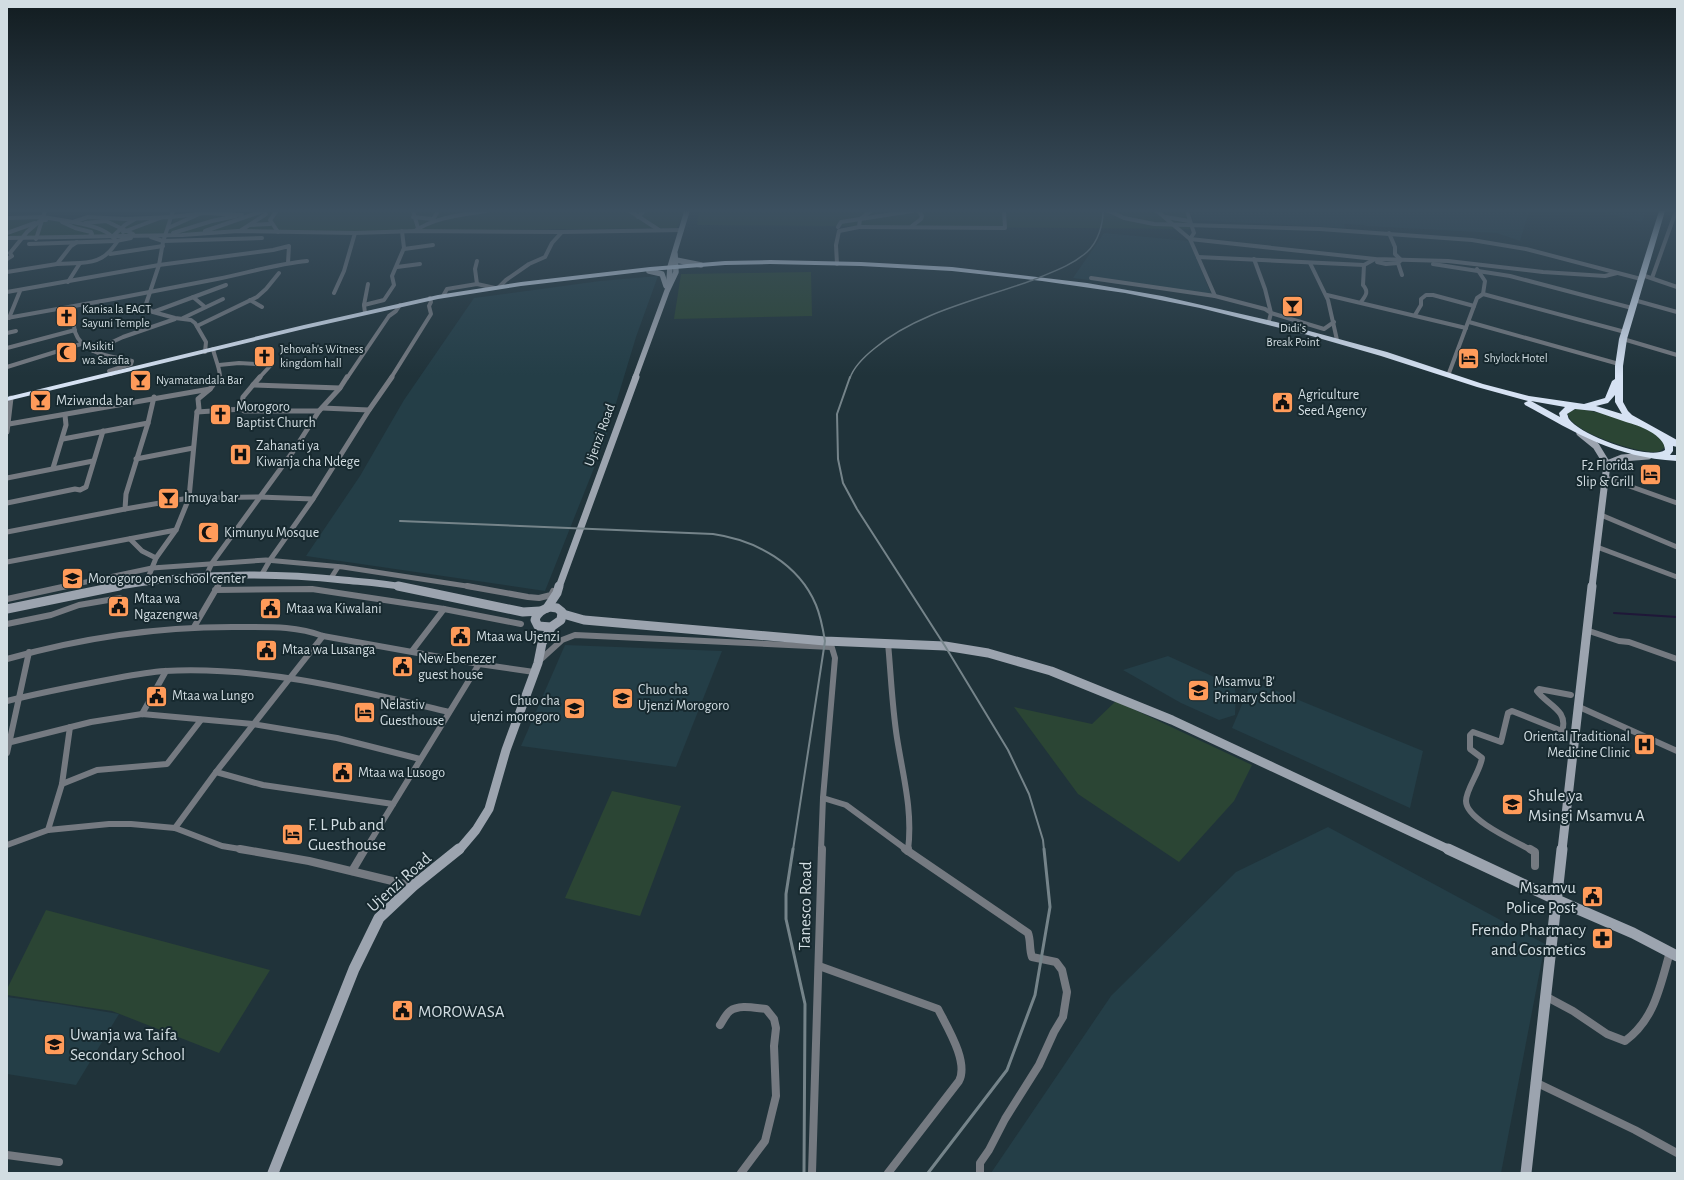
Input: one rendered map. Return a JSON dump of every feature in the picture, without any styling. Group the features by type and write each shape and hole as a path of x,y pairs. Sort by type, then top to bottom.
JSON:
{"highway":[{"path":"9,399 205,352 213,348 365,309 400,305 430,298 497,287 660,266"},
{"path":"612,273 649,271 667,266"},
{"path":"881,266 923,268 1048,280 1193,304 1269,321 1337,340 1449,373 1504,392 1545,402 1580,406 1616,415 1650,429"},
{"path":"1645,266 1624,336 1618,375 1620,406 1629,417 1677,444"},
{"path":"1577,431 1564,420 1563,413 1566,409 1604,403 1610,399 1618,375"},
{"path":"1504,392 1539,408 1577,431 1620,448 1651,456 1677,458"},
{"path":"1651,456 1665,454 1670,449 1668,442 1662,435"}],"street":[{"path":"7,272 44,266"},
{"path":"68,282 78,266"},
{"path":"7,292 20,291 153,266"},
{"path":"159,266 146,304 147,308 153,312 175,318 191,320 197,326 206,342 205,352"},
{"path":"8,318 219,279 275,266"},
{"path":"334,293 344,276 346,266"},
{"path":"365,309 384,300 394,285 392,275 397,267 404,266"},
{"path":"476,266 477,284"},
{"path":"443,296 447,289 477,284 497,287 527,266"},
{"name":"Ujenzi Road","path":"557,593 668,288 673,266"},
{"path":"1202,266 1215,296"},
{"path":"1256,266 1265,289 1271,313 1269,321"},
{"path":"1312,266 1327,294 1337,340"},
{"path":"1361,302 1367,294 1367,290 1363,284 1364,266"},
{"path":"1401,266 1402,275"},
{"path":"1449,266 1479,273 1497,274 1632,308"},
{"path":"1449,373 1477,298 1483,294 1486,281 1479,273 1478,266"},
{"path":"1492,266 1543,272 1605,276 1618,273"},
{"path":"1592,266 1618,273 1652,278 1677,287"},
{"path":"1652,278 1656,266"},
{"path":"1497,274 1499,267"},
{"path":"649,271 662,274 668,288"},
{"path":"197,326 250,300 266,289 278,273"},
{"path":"1091,278 1215,296 1255,306 1271,313 1324,329 1334,322"},
{"path":"1665,283 1677,283"},
{"path":"365,309 368,284"},
{"path":"153,312 226,285"},
{"path":"8,318 20,291"},
{"path":"1327,294 1466,328"},
{"path":"1483,294 1624,336 1677,355"},
{"path":"1415,315 1421,305 1421,299 1426,295 1433,295 1474,306"},
{"path":"193,297 205,307"},
{"path":"262,574 270,560 313,499 369,410 386,386 430,314 430,298"},
{"path":"183,318 223,299"},
{"path":"250,300 262,307"},
{"path":"1634,300 1677,312"},
{"path":"206,576 212,563 321,410 340,388 389,316 396,311 400,305"},
{"path":"74,307 75,330 81,344 102,355 132,361 131,364 109,371 111,374"},
{"path":"93,350 123,337 175,318"},
{"path":"1469,322 1619,364"},
{"path":"7,348 75,330"},
{"path":"7,333 16,331"},
{"path":"7,367 81,344"},
{"path":"146,583 156,558 176,530 189,498 197,412 199,408 198,399 210,389 220,376 219,365 215,360 213,348"},
{"path":"219,365 239,363 271,365 243,397 242,409"},
{"path":"253,385 340,388"},
{"path":"8,426 154,397 210,389"},
{"path":"124,509 126,494 148,423 154,397"},
{"path":"7,432 9,399"},
{"path":"197,412 242,409 251,411 369,410"},
{"path":"53,468 63,440 66,425 65,414"},
{"path":"63,440 148,423"},
{"path":"1526,1173 1577,706 1601,514 1604,477 1607,464 1596,446 1577,431"},
{"path":"7,503 75,489 80,490 86,487 103,432"},
{"path":"136,460 193,448"},
{"path":"1607,464 1626,456 1651,456"},
{"path":"7,478 93,461"},
{"path":"1604,477 1677,503"},
{"path":"7,532 189,498 259,497 313,499"},
{"path":"1601,514 1677,547"},
{"path":"7,562 176,530"},
{"path":"130,539 142,551 156,558"},
{"path":"1597,547 1677,577"},
{"path":"7,599 152,568 270,560 338,567 541,599 551,595 574,549"},
{"path":"331,578 338,567"},
{"path":"7,609 98,589 206,576 262,574 331,578 392,585 523,612 543,610 560,611 584,620 831,644"},
{"path":"194,627 226,575"},
{"path":"216,590 312,589 444,609 521,624"},
{"path":"542,643 536,623 543,610 557,593"},
{"path":"542,643 554,626 562,619 557,593"},
{"path":"7,624 51,615 79,605 120,598"},
{"path":"412,651 444,609"},
{"path":"523,612 544,628 584,620"},
{"path":"7,659 29,652 114,635 194,627 305,629 323,636 479,664 536,668 562,640 575,635 831,644 888,642 945,646 988,654 1060,673 1172,720 1557,900 1633,933 1673,954 1651,1012 1637,1032 1625,1041 1618,1039 1590,1023 1576,1012 1545,996"},
{"path":"1586,630 1620,642 1628,642 1677,659"},
{"path":"175,828 253,724 323,636"},
{"path":"888,642 897,738 911,811 911,834 908,851"},
{"name":"Ujenzi Road","path":"273,1173 354,969 379,918 413,886 457,852 476,830 489,809 506,750 536,668 542,643"},
{"name":"Tanesco Road","path":"812,1173 823,798 835,658 831,644"},
{"path":"7,753 29,652"},
{"path":"352,871 479,664"},
{"path":"142,714 166,671"},
{"path":"7,701 73,685 166,671 229,671 289,678 352,689 449,712"},
{"path":"1535,866 1536,852 1478,820 1468,811 1466,802 1482,758 1470,749 1470,735 1473,732 1501,742 1508,713 1512,711 1562,731 1564,719 1563,714 1546,702 1537,691 1539,689 1571,694"},
{"path":"1577,706 1677,751"},
{"path":"8,743 70,727 142,714 253,724 337,738 420,759"},
{"path":"62,784 97,770 167,764 201,720"},
{"path":"48,830 62,784 70,727"},
{"path":"216,772 263,785 393,804"},
{"path":"823,798 846,805 908,851 1028,933 1031,941 1030,952 1032,957 1056,962 1062,970 1067,992 1063,1017 1054,1032 1039,1065 1005,1119 990,1150 980,1163 980,1173"},
{"path":"7,845 48,830 109,824 131,824 175,828 222,846 310,861 413,886"},
{"path":"819,966 938,1009 959,1054 963,1074 959,1081 888,1173"},
{"path":"720,1025 729,1012 740,1008 753,1008 766,1009 774,1020 776,1028 774,1046 776,1096 765,1141 741,1173"},
{"path":"1535,1082 1635,1130 1677,1153"},
{"path":"7,1155 59,1162"}],"shaded area":[{"path":"1081,266 1199,266 1212,296 1073,278"},
{"path":"658,276 636,337 604,443 545,591 306,556 360,476 404,400 474,298 600,281"},
{"name":"Chuo cha Ujenzi Morogoro","path":"565,645 722,651 676,767 521,746"},
{"name":"Msamvu 'B' Primary School","path":"1168,656 1234,686 1236,695 1235,715 1219,720 1181,703 1123,670"},
{"path":"1252,681 1423,751 1410,808 1232,728"},
{"path":"1328,827 1545,944 1501,1173 991,1173 1111,996 1236,872"},
{"name":"Uwanja wa Taifa Secondary School","path":"7,997 119,1014 76,1085 7,1074"}],"green space":[{"path":"811,272 812,316 674,319 681,274"},
{"path":"1577,409 1609,415 1634,423 1655,433 1661,438 1665,447 1658,452 1655,452 1634,449 1604,440 1578,426 1570,419 1568,412"},
{"path":"1116,701 1252,765 1234,801 1179,862 1078,794 1014,707 1092,724"},
{"path":"612,791 681,806 640,916 565,898"},
{"path":"46,910 270,970 219,1053 112,1011 7,995 7,989"}],"waterway":[{"path":"1614,613 1677,617"}],"railway":[{"path":"850,378 857,365 867,354 892,336 911,325 951,308 1033,280 1065,266"},
{"path":"850,377 837,414 838,459 843,483 857,509 945,646 1008,750 1029,794 1043,840 1044,850"},
{"path":"400,521 713,534 729,537 760,548 787,566 799,577 816,605 821,618 825,641 793,850"},
{"path":"793,849 786,894 786,919 805,1004 804,1173"},
{"path":"928,1173 1007,1070 1035,995 1050,907 1044,849"}],"place":[{"name":"Didi's Break Point","path":"1293,307"},
{"name":"Kanisa la EAGT Sayuni Temple","path":"66,316"},
{"name":"Msikiti wa Sarafia","path":"67,353"},
{"name":"Jehovah's Witness kingdom hall","path":"265,356"},
{"name":"Shylock Hotel","path":"1468,358"},
{"name":"Nyamatandala Bar","path":"140,380"},
{"name":"Mziwanda bar","path":"40,401"},
{"name":"Agriculture Seed Agency","path":"1283,403"},
{"name":"Morogoro Baptist Church","path":"220,415"},
{"name":"Zahanati ya Kiwanja cha Ndege","path":"240,454"},
{"name":"F2 Florida Slip & Grill","path":"1650,474"},
{"name":"Imuya bar","path":"168,498"},
{"name":"Kimunyu Mosque","path":"208,533"},
{"name":"Morogoro open school center","path":"73,579"},
{"name":"Mtaa wa Ngazengwa","path":"118,607"},
{"name":"Mtaa wa Kiwalani","path":"270,609"},
{"name":"Mtaa wa Ujenzi","path":"461,637"},
{"name":"Mtaa wa Lusanga","path":"266,650"},
{"name":"New Ebenezer guest house","path":"403,667"},
{"name":"Msamvu 'B' Primary School","path":"1198,690"},
{"name":"Mtaa wa Lungo","path":"157,696"},
{"name":"Chuo cha Ujenzi Morogoro","path":"622,698"},
{"name":"Chuo cha ujenzi morogoro","path":"575,709"},
{"name":"Nelastiv Guesthouse","path":"364,713"},
{"name":"Oriental Traditional Medicine Clinic","path":"1645,745"},
{"name":"Mtaa wa Lusogo","path":"342,773"},
{"name":"Shule ya Msingi Msamvu A","path":"1513,805"},
{"name":"F. L Pub and Guesthouse","path":"292,834"},
{"name":"Msamvu Police Post","path":"1592,897"},
{"name":"Frendo Pharmacy and Cosmetics","path":"1602,939"},
{"name":"MOROWASA","path":"402,1011"},
{"name":"Uwanja wa Taifa Secondary School","path":"54,1044"}]}
